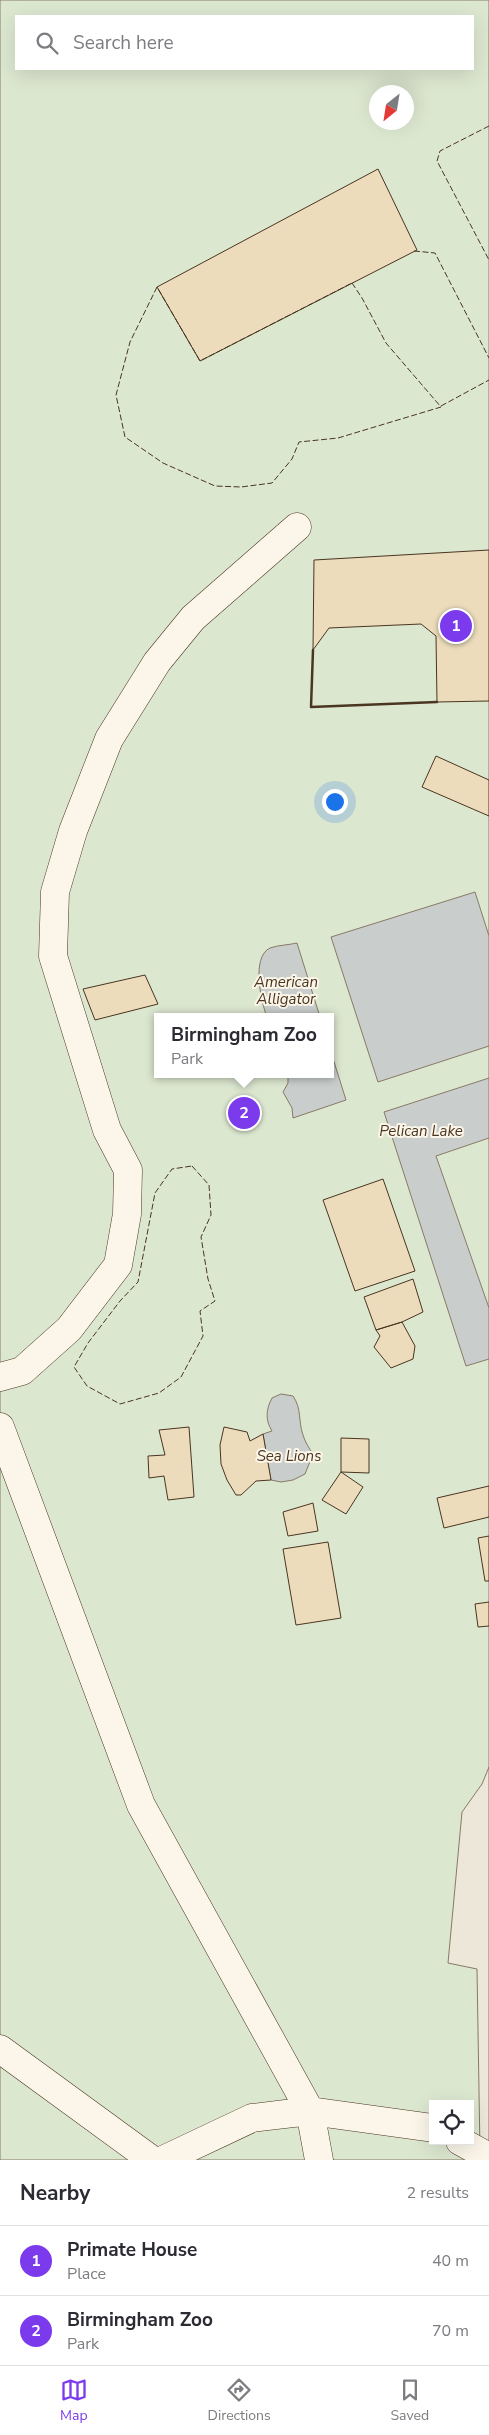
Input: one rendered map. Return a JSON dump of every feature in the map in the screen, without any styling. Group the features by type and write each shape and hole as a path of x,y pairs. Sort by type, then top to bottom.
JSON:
{"lane":[{"path":"0,1377 22,1371 69,1329 118,1265 127,1214 128,1170 107,1130 53,956 55,892 73,831 109,739 156,662 193,618 297,527"},
{"path":"0,1427 142,1805 310,2110 319,2160"},
{"path":"0,2049 152,2160"},
{"path":"163,2160 252,2118 310,2110 429,2127"}],"green space":[{"path":"0,0 489,0 489,2160 0,2160"}],"shaded area":[{"path":"489,1767 489,2160 480,2152 477,1969 448,1963 462,1812 482,1784"}],"water":[{"path":"475,892 489,936 489,1046 378,1082 331,937"},
{"name":"American Alligator","path":"297,943 319,1013 266,1013 260,991 259,970 264,953 276,946"},
{"path":"334,1062 346,1100 293,1118 292,1108 283,1092 288,1083 288,1078 334,1078"},
{"name":"Pelican Lake","path":"489,1078 489,1138 436,1156 489,1308 489,1359 466,1366 384,1112"},
{"name":"Sea Lions","path":"281,1394 293,1396 296,1401 303,1435 313,1454 305,1474 293,1480 281,1482 271,1480 263,1434 272,1431 267,1419 268,1406 272,1398"}],"building":[{"path":"378,169 417,250 200,361 157,287"},
{"path":"489,550 489,701 437,702 436,636 421,624 329,628 313,650 314,560"},
{"path":"436,756 489,780 489,816 422,787"},
{"path":"145,975 158,1004 95,1020 83,989"},
{"path":"383,1179 415,1271 355,1291 323,1200"},
{"path":"413,1279 423,1312 402,1322 376,1330 364,1297"},
{"path":"402,1322 415,1346 413,1359 391,1368 374,1347 380,1336 376,1330"},
{"path":"189,1427 194,1497 168,1500 164,1476 149,1478 148,1456 165,1455 159,1430"},
{"path":"224,1427 247,1432 250,1441 263,1434 271,1480 256,1481 241,1495 236,1495 227,1480 221,1464 220,1445"},
{"path":"341,1438 369,1439 369,1473 341,1472"},
{"path":"341,1472 363,1487 346,1514 322,1500"},
{"path":"489,1486 489,1517 444,1528 437,1498"},
{"path":"313,1503 318,1531 288,1536 283,1512"},
{"path":"489,1536 489,1581 485,1581 478,1538"},
{"path":"328,1542 341,1618 296,1625 283,1549"},
{"path":"489,1602 489,1626 478,1627 475,1604"}],"fence":[{"path":"489,126 440,151 437,161 489,260"},
{"path":"414,251 435,253 489,358"},
{"path":"352,283 386,343 441,407 338,438 299,442 292,459 272,483 241,487 215,486 163,463 125,437 116,395 130,342 157,287 200,361 352,283"},
{"path":"441,406 489,380"},
{"path":"192,1166 209,1185 211,1215 201,1237 208,1279 215,1301 200,1311 203,1336 181,1377 159,1393 120,1404 87,1386 74,1367 88,1343 120,1301 138,1282 155,1193 172,1169 192,1166"}],"wall":[{"path":"313,650 311,707 437,702"}],"place":[{"name":"Primate House","path":"456,626"},
{"name":"Birmingham Zoo","path":"244,1113"}]}
